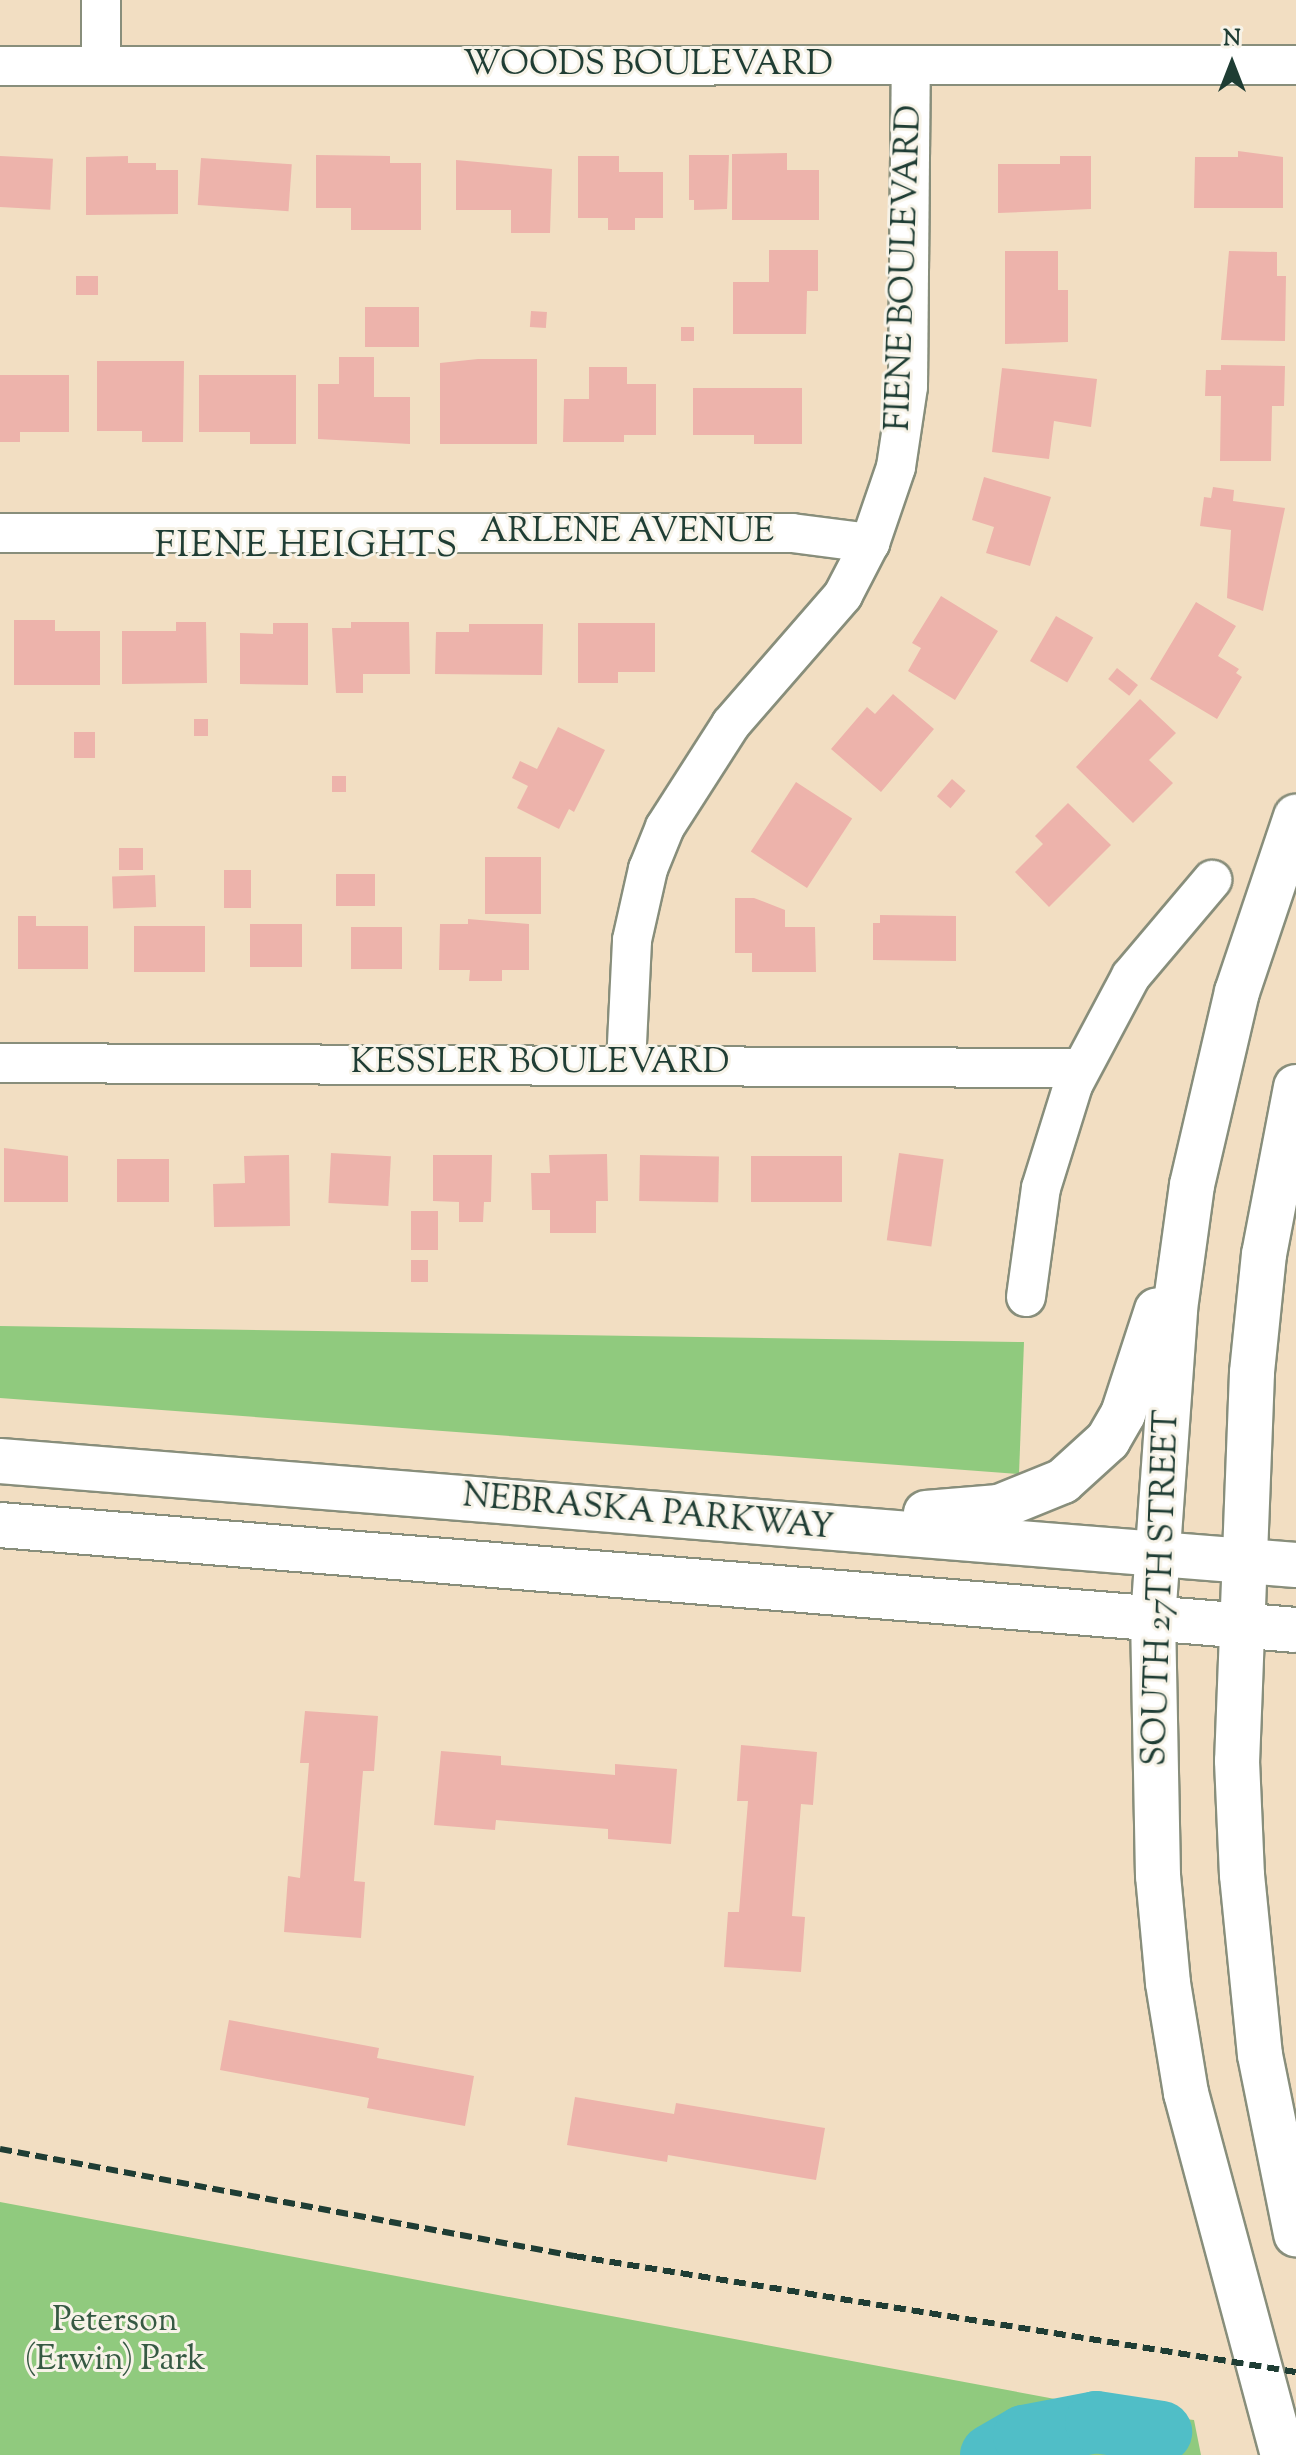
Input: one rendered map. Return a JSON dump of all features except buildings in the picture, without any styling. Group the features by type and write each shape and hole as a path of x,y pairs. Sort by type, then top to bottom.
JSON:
{"main road":[{"name":"SOUTH 27TH STREET","path":"1283,2455 1186,2093 1168,1983 1158,1876 1153,1619 1175,1309 1187,1217 1237,992 1296,817"},
{"path":"1296,1087 1264,1254 1252,1373 1237,1761 1242,1875 1260,2055 1296,2234"},
{"path":"599,1509 924,1513 999,1507 1035,1497 1063,1481 1108,1440 1123,1414 1187,1217"},
{"name":"NEBRASKA PARKWAY","path":"0,1461 1296,1565"},
{"name":"NEBRASKA PARKWAY","path":"0,1525 1296,1630"}],"street":[{"path":"101,0 101,66"},
{"name":"WOODS BOULEVARD","path":"0,66 1296,65"},
{"name":"FIENE BOULEVARD","path":"626,1064 632,940 648,869 665,827 731,724 821,626 870,543 896,467 908,387 911,66"},
{"name":"ARLENE AVENUE","path":"0,533 792,533 870,543"},
{"path":"1026,1297 1041,1188 1081,1068 1131,976 1212,880"},
{"name":"KESSLER BOULEVARD","path":"0,1063 1081,1068"}],"green space":[{"path":"0,1326 1024,1342 1019,1474 0,1398"},
{"name":"Peterson (Erwin) Park","path":"0,2202 1125,2412 1194,2420 1201,2455 0,2455"}],"waterway":[{"path":"991,2455 1024,2436 1096,2422 1161,2432"}],"railway":[{"path":"0,2149 574,2256 1296,2372"}],"district":[{"name":"FIENE HEIGHTS","path":"307,548"}]}
